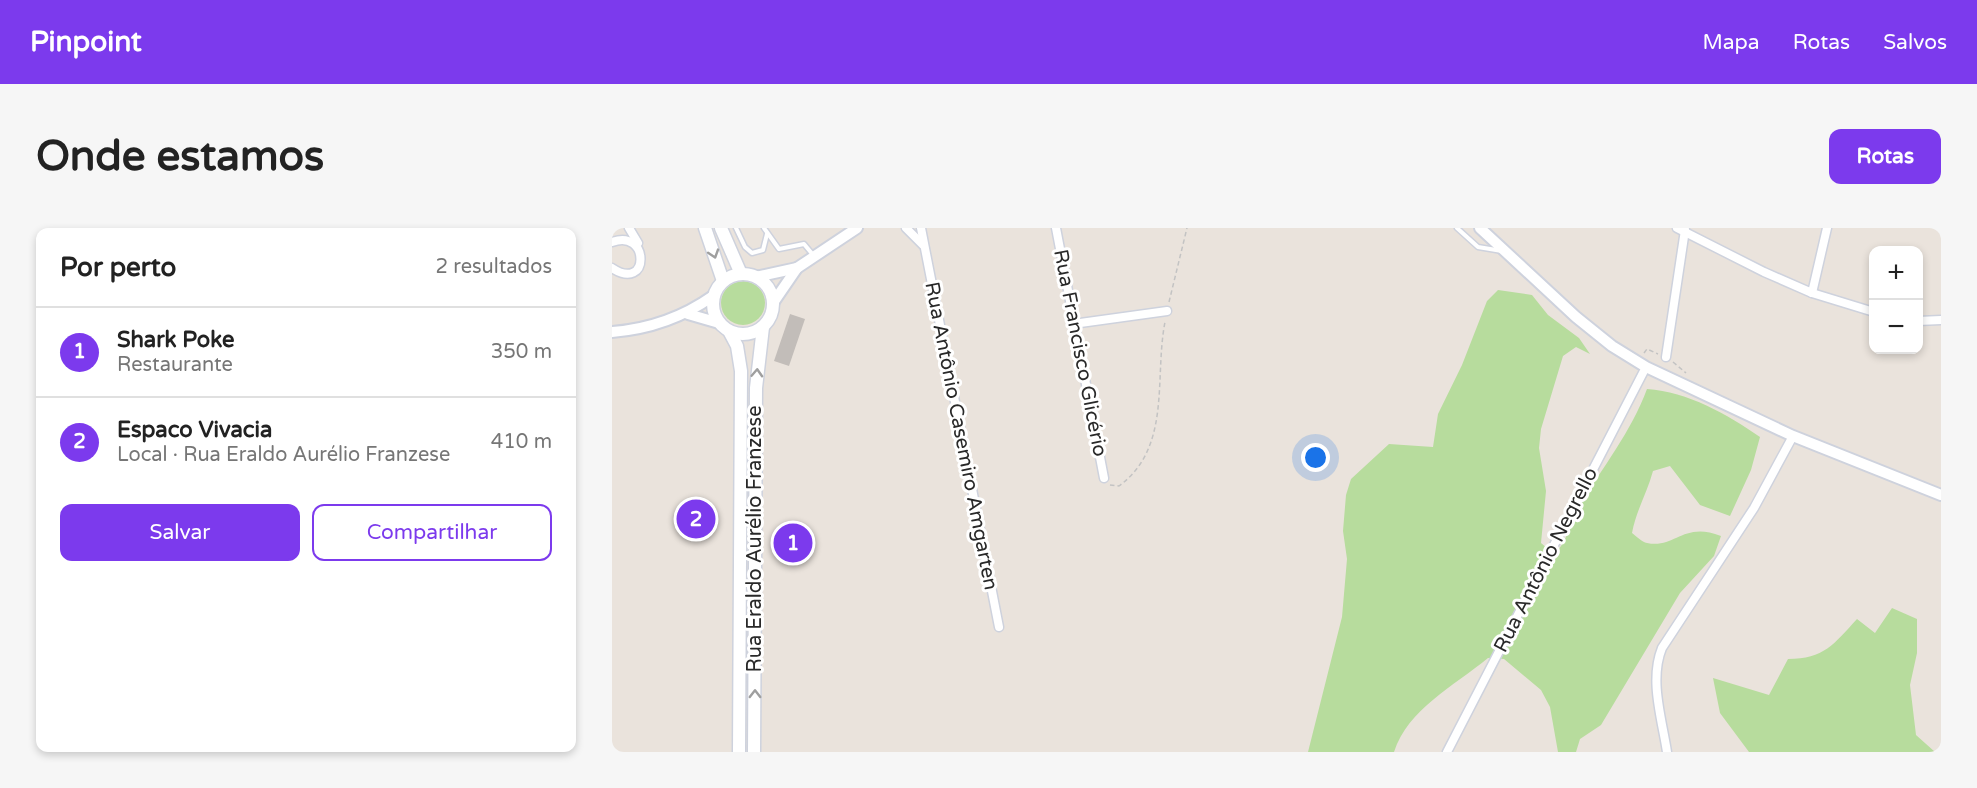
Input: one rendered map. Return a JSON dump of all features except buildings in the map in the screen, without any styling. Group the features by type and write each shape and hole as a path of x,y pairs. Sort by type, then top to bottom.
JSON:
{"main road":[{"path":"705,228 723,281"},
{"path":"721,228 741,274"},
{"path":"741,274 756,277 768,288 773,303 772,312 763,327 752,333 740,334 724,327 713,310 713,296 723,281 741,274"},
{"name":"Rua Eraldo Aurélio Franzese","path":"724,327 737,346 741,371 739,752"},
{"name":"Rua Eraldo Aurélio Franzese","path":"754,752 756,388 763,327"}],"street":[{"path":"612,269 625,273 636,268 642,257 629,228"},
{"path":"773,303 797,268 857,228"},
{"path":"906,228 924,245"},
{"name":"Rua Antônio Casemiro Amgarten","path":"921,228 999,627"},
{"name":"Rua Francisco Glicério","path":"1056,228 1104,478"},
{"path":"1480,228 1612,346 1643,366 1793,436 1941,495"},
{"path":"1812,293 1827,228"},
{"path":"1666,357 1682,230 1812,293 1869,310"},
{"path":"612,240 624,237 639,246"},
{"path":"756,277 797,268"},
{"path":"612,332 662,324 688,314 713,296"},
{"path":"1073,324 1167,311"},
{"path":"688,314 724,327"},
{"path":"1923,321 1941,320"},
{"name":"Rua Antônio Negrello","path":"1447,752 1643,366"},
{"path":"1666,752 1657,685 1657,661 1662,648 1754,508 1793,436"}],"lane":[{"path":"736,228 745,247 752,253 763,250 767,233"},
{"path":"764,228 779,249 804,244 814,256"},
{"path":"1457,228 1478,247 1496,252 1504,251"}],"path":[{"path":"1104,478 1114,487 1131,477 1151,442 1158,422 1160,351 1187,228"},
{"path":"1643,366 1647,357 1644,354 1647,349 1666,357 1687,372 1683,376 1677,374 1674,379"}],"green space":[{"path":"743,281 751,282 759,287 764,295 764,311 759,319 751,324 743,325 735,324 727,319 722,311 721,303 722,295 727,287 735,282"},
{"path":"1498,290 1532,295 1548,315 1579,338 1590,354 1576,347 1563,356 1541,429 1539,448 1546,491 1541,543 1554,554 1563,543 1579,506 1625,435 1647,389 1692,399 1734,420 1760,437 1751,470 1730,516 1700,505 1670,466 1653,471 1632,533 1645,542 1657,544 1688,533 1708,532 1721,536 1714,556 1680,593 1601,725 1580,739 1576,752 1558,752 1550,707 1541,690 1504,659 1488,658 1421,711 1410,723 1394,752 1308,752 1342,617 1347,559 1343,531 1346,495 1351,479 1389,444 1433,447 1438,414 1462,365 1487,301"},
{"path":"1892,608 1917,619 1917,653 1910,685 1916,735 1935,752 1749,752 1720,713 1713,678 1769,695 1788,659 1820,653 1835,643 1857,619 1875,633"}],"place":[{"name":"Espaco Vivacia","path":"696,519"},
{"name":"Shark Poke","path":"793,543"}]}
